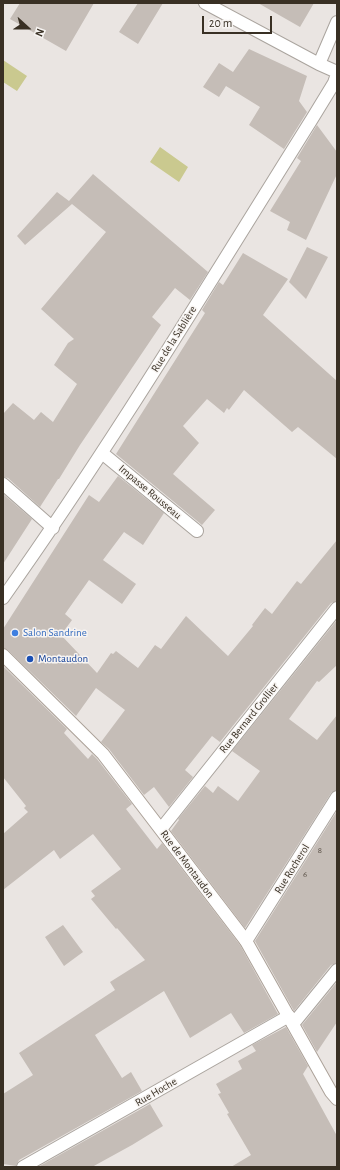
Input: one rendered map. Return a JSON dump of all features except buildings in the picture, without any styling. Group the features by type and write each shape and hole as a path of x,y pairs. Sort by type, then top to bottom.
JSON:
{"street":[{"path":"205,3 337,73"},
{"path":"319,64 337,22"},
{"name":"Rue de la Sablière","path":"3,598 53,528 102,453 312,119 334,83 337,73"},
{"name":"Impasse Rousseau","path":"102,453 197,531"},
{"path":"3,484 53,528"},
{"name":"Rue Bernard Grollier","path":"161,829 337,608"},
{"name":"Rue de Montaudon","path":"3,655 103,754 246,941 331,1092 337,1099"},
{"name":"Rue Rocherol","path":"246,941 337,797"},
{"path":"291,1020 337,970"},
{"name":"Rue Hoche","path":"23,1167 291,1020"}],"shaded area":[{"path":"3,60 27,76 17,91 3,82"},
{"path":"160,147 188,167 179,182 150,162"}],"place":[{"name":"Salon Sandrine","path":"15,633"},
{"name":"Montaudon","path":"30,659"}]}
